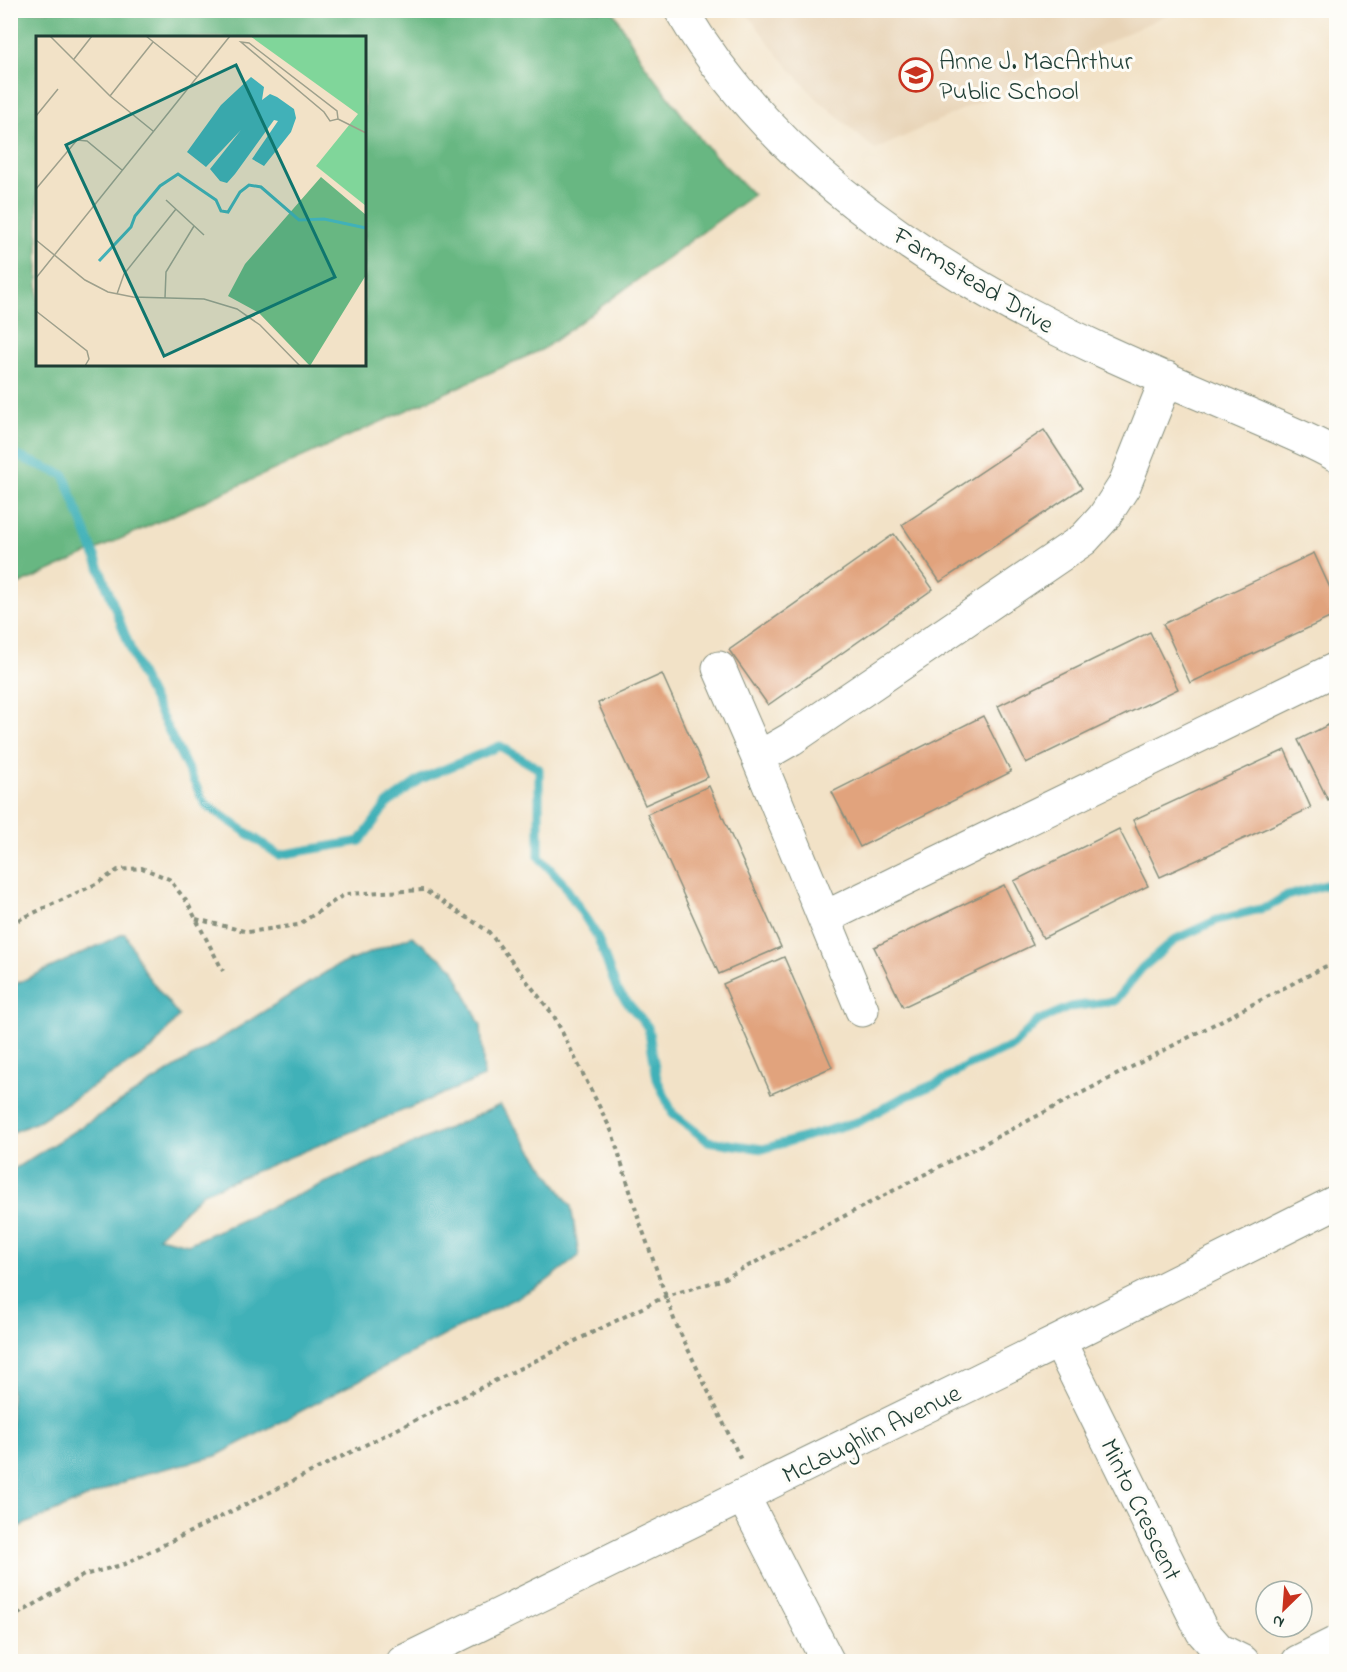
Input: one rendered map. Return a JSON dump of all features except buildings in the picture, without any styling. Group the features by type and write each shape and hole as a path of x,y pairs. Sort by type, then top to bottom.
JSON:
{"street":[{"name":"Farmstead Drive","path":"681,10 710,55 760,117 804,162 879,221 994,296 1029,315 1336,454"},
{"path":"758,758 791,739 1084,539 1104,518 1124,486 1167,378"},
{"path":"719,668 862,1010"},
{"path":"824,918 1336,669"},
{"name":"McLaughlin Avenue","path":"403,1662 1059,1341 1336,1202"},
{"name":"Minto Crescent","path":"1059,1341 1202,1631 1219,1650 1243,1662"},
{"path":"749,1493 828,1662"},
{"path":"1298,1662 1336,1643"}],"path":[{"path":"10,924 96,884 118,870 142,868 169,879 187,902 223,971"},
{"path":"196,918 248,932 298,925 345,894 424,890 488,931 554,1016 612,1132 639,1220 675,1322 749,1493"},
{"path":"10,1619 84,1575 125,1564 666,1296 721,1280 1336,961"}],"shaded area":[{"name":"Anne J. MacArthur Public School","path":"745,11 1175,11 875,150 813,95 779,56"}],"green space":[{"path":"10,11 613,11 644,64 704,144 753,195 543,349 11,588"}],"water":[{"path":"125,933 145,973 179,1016 152,1049 37,1122 11,1133 11,986"},
{"path":"412,936 453,968 481,1026 484,1077 203,1193 158,1237 188,1244 500,1105 571,1206 579,1256 544,1283 216,1456 140,1475 11,1530 11,1171 334,967"}],"waterway":[{"path":"10,453 64,475 139,671 205,804 279,855 360,841 387,804 421,779 500,746 539,769 539,857 563,883 597,936 617,990 648,1027 657,1079 673,1114 708,1141 763,1149 860,1121 902,1098 940,1082 967,1066 1013,1046 1038,1021 1070,1007 1115,1001 1142,968 1176,939 1217,920 1268,907 1284,897 1336,882"}],"place":[{"name":"Anne J. MacArthur Public School","path":"916,75"}]}
